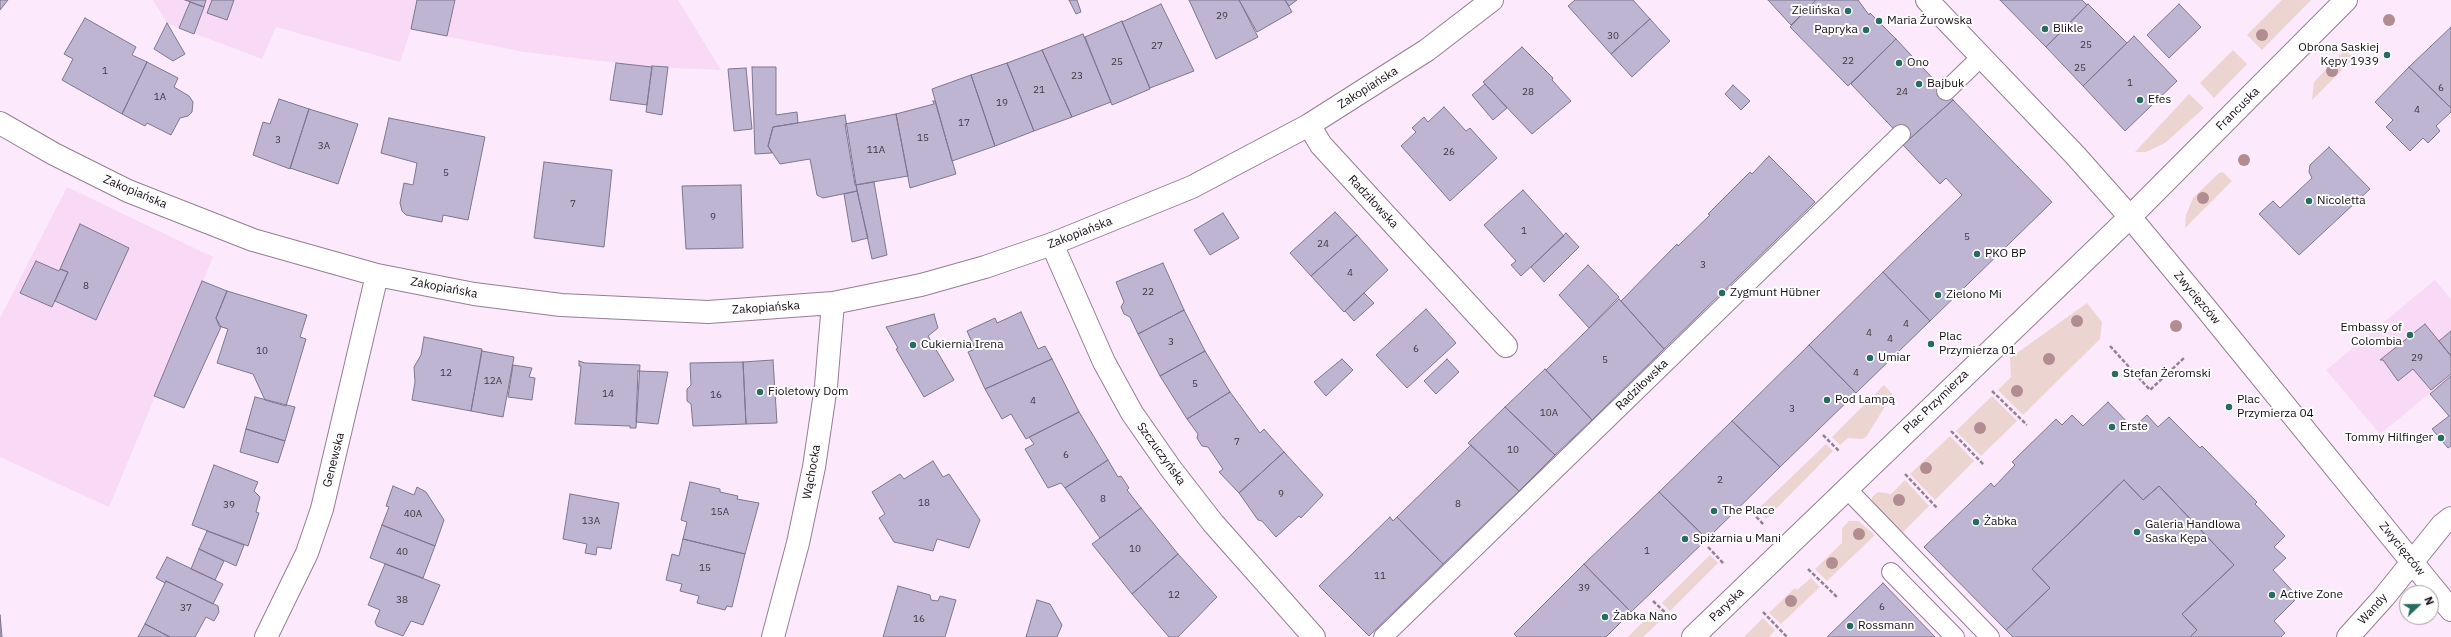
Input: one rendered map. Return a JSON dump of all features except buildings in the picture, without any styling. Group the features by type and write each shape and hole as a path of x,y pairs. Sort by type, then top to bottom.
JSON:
{"street":[{"name":"Zakopiańska","path":"0,123 54,154 128,191 253,240 377,275 474,294 568,306 708,312 833,303 921,285 985,267 1052,244 1192,188 1309,125 1427,50 1492,0"},
{"name":"Zwycięzców","path":"1927,0 2075,155 2130,217 2451,610"},
{"name":"Francuska","path":"2130,217 2346,0"},
{"name":"Radziłowska","path":"1309,125 1321,145 1506,346"},
{"name":"Plac Przymierza","path":"1760,572 2130,217"},
{"name":"Szczuczyńska","path":"1052,244 1104,362 1132,413 1171,469 1213,523 1314,637"},
{"name":"Genewska","path":"266,637 307,553 322,509 377,275"},
{"name":"Wąchocka","path":"773,637 798,543 814,467 826,386 833,303"},
{"name":"Wandy","path":"2348,637 2442,525 2451,518"},
{"name":"Paryska","path":"1693,637 1760,572"}],"lane":[{"path":"1946,91 1981,57"},
{"name":"Radziłowska","path":"1383,637 1900,134"},
{"path":"1846,488 1990,637"},
{"path":"1891,572 1955,637"}],"path":[{"path":"2110,346 2150,390 2185,357"},
{"path":"1992,390 2027,425"},
{"path":"1950,430 1984,465"},
{"path":"1823,435 1839,451"},
{"path":"1904,474 1938,509"},
{"path":"1748,508 1764,524"},
{"path":"1708,547 1724,564"},
{"path":"1808,569 1837,597"},
{"path":"1653,601 1670,617"},
{"path":"1763,612 1787,637"}],"shaded area":[{"path":"153,0 678,0 721,70 652,67 524,52 411,29 400,62 276,27 262,59 167,23"},
{"path":"2282,0 2311,0 2262,50 2247,35"},
{"path":"2233,50 2247,64 2214,98 2200,83"},
{"path":"2345,50 2354,58 2312,100 2314,82"},
{"path":"2189,94 2204,108 2165,143 2146,152 2135,152"},
{"path":"2223,172 2232,181 2185,228 2186,215 2193,198 2219,173"},
{"path":"67,187 213,257 109,507 0,457 0,318"},
{"name":"Embassy of Colombia","path":"2435,280 2451,299 2451,376 2380,434 2326,370"},
{"path":"2087,303 2102,322 2100,339 2023,415 1998,390 2011,377 2010,358"},
{"path":"1884,385 1894,396 1887,403 1866,437 1862,439 1848,438 1840,445 1832,437"},
{"path":"1992,396 2017,421 1981,456 1956,431"},
{"path":"1950,436 1974,461 1935,500 1910,474"},
{"path":"1826,444 1833,451 1766,519 1757,510"},
{"path":"1905,480 1929,506 1902,533 1872,502 1872,497 1878,492 1891,494"},
{"path":"1849,521 1858,521 1875,535 1827,581 1815,569 1842,543 1842,528"},
{"path":"1710,555 1718,563 1670,611 1662,603"},
{"path":"1811,578 1820,587 1781,624 1769,613 1795,588 1797,590"},
{"path":"1656,609 1664,617 1643,637 1628,637"},
{"path":"1763,618 1775,630 1769,637 1744,637"}],"place":[{"name":"Zielińska","path":"1848,11"},
{"name":"Maria Żurowska","path":"1879,21"},
{"name":"Blikle","path":"2045,29"},
{"name":"Papryka","path":"1866,30"},
{"name":"Obrona Saskiej Kępy 1939","path":"2387,55"},
{"name":"Ono","path":"1899,63"},
{"name":"Bajbuk","path":"1919,84"},
{"name":"Efes","path":"2140,100"},
{"name":"Nicoletta","path":"2309,201"},
{"name":"PKO BP","path":"1977,254"},
{"name":"Zygmunt Hübner","path":"1722,293"},
{"name":"Zielono Mi","path":"1938,295"},
{"name":"Embassy of Colombia","path":"2410,335"},
{"name":"Plac Przymierza 01","path":"1931,344"},
{"name":"Cukiernia Irena","path":"913,345"},
{"name":"Umiar","path":"1870,358"},
{"name":"Stefan Żeromski","path":"2115,374"},
{"name":"Fioletowy Dom","path":"760,392"},
{"name":"Pod Lampą","path":"1827,400"},
{"name":"Plac Przymierza 04","path":"2229,407"},
{"name":"Erste","path":"2112,427"},
{"name":"Tommy Hilfinger","path":"2441,438"},
{"name":"The Place","path":"1714,511"},
{"name":"Żabka","path":"1976,522"},
{"name":"Galeria Handlowa Saska Kępa","path":"2137,532"},
{"name":"Spiżarnia u Mani","path":"1685,539"},
{"name":"Active Zone","path":"2272,595"},
{"name":"Żabka Nano","path":"1605,617"},
{"name":"Rossmann","path":"1850,626"}]}
